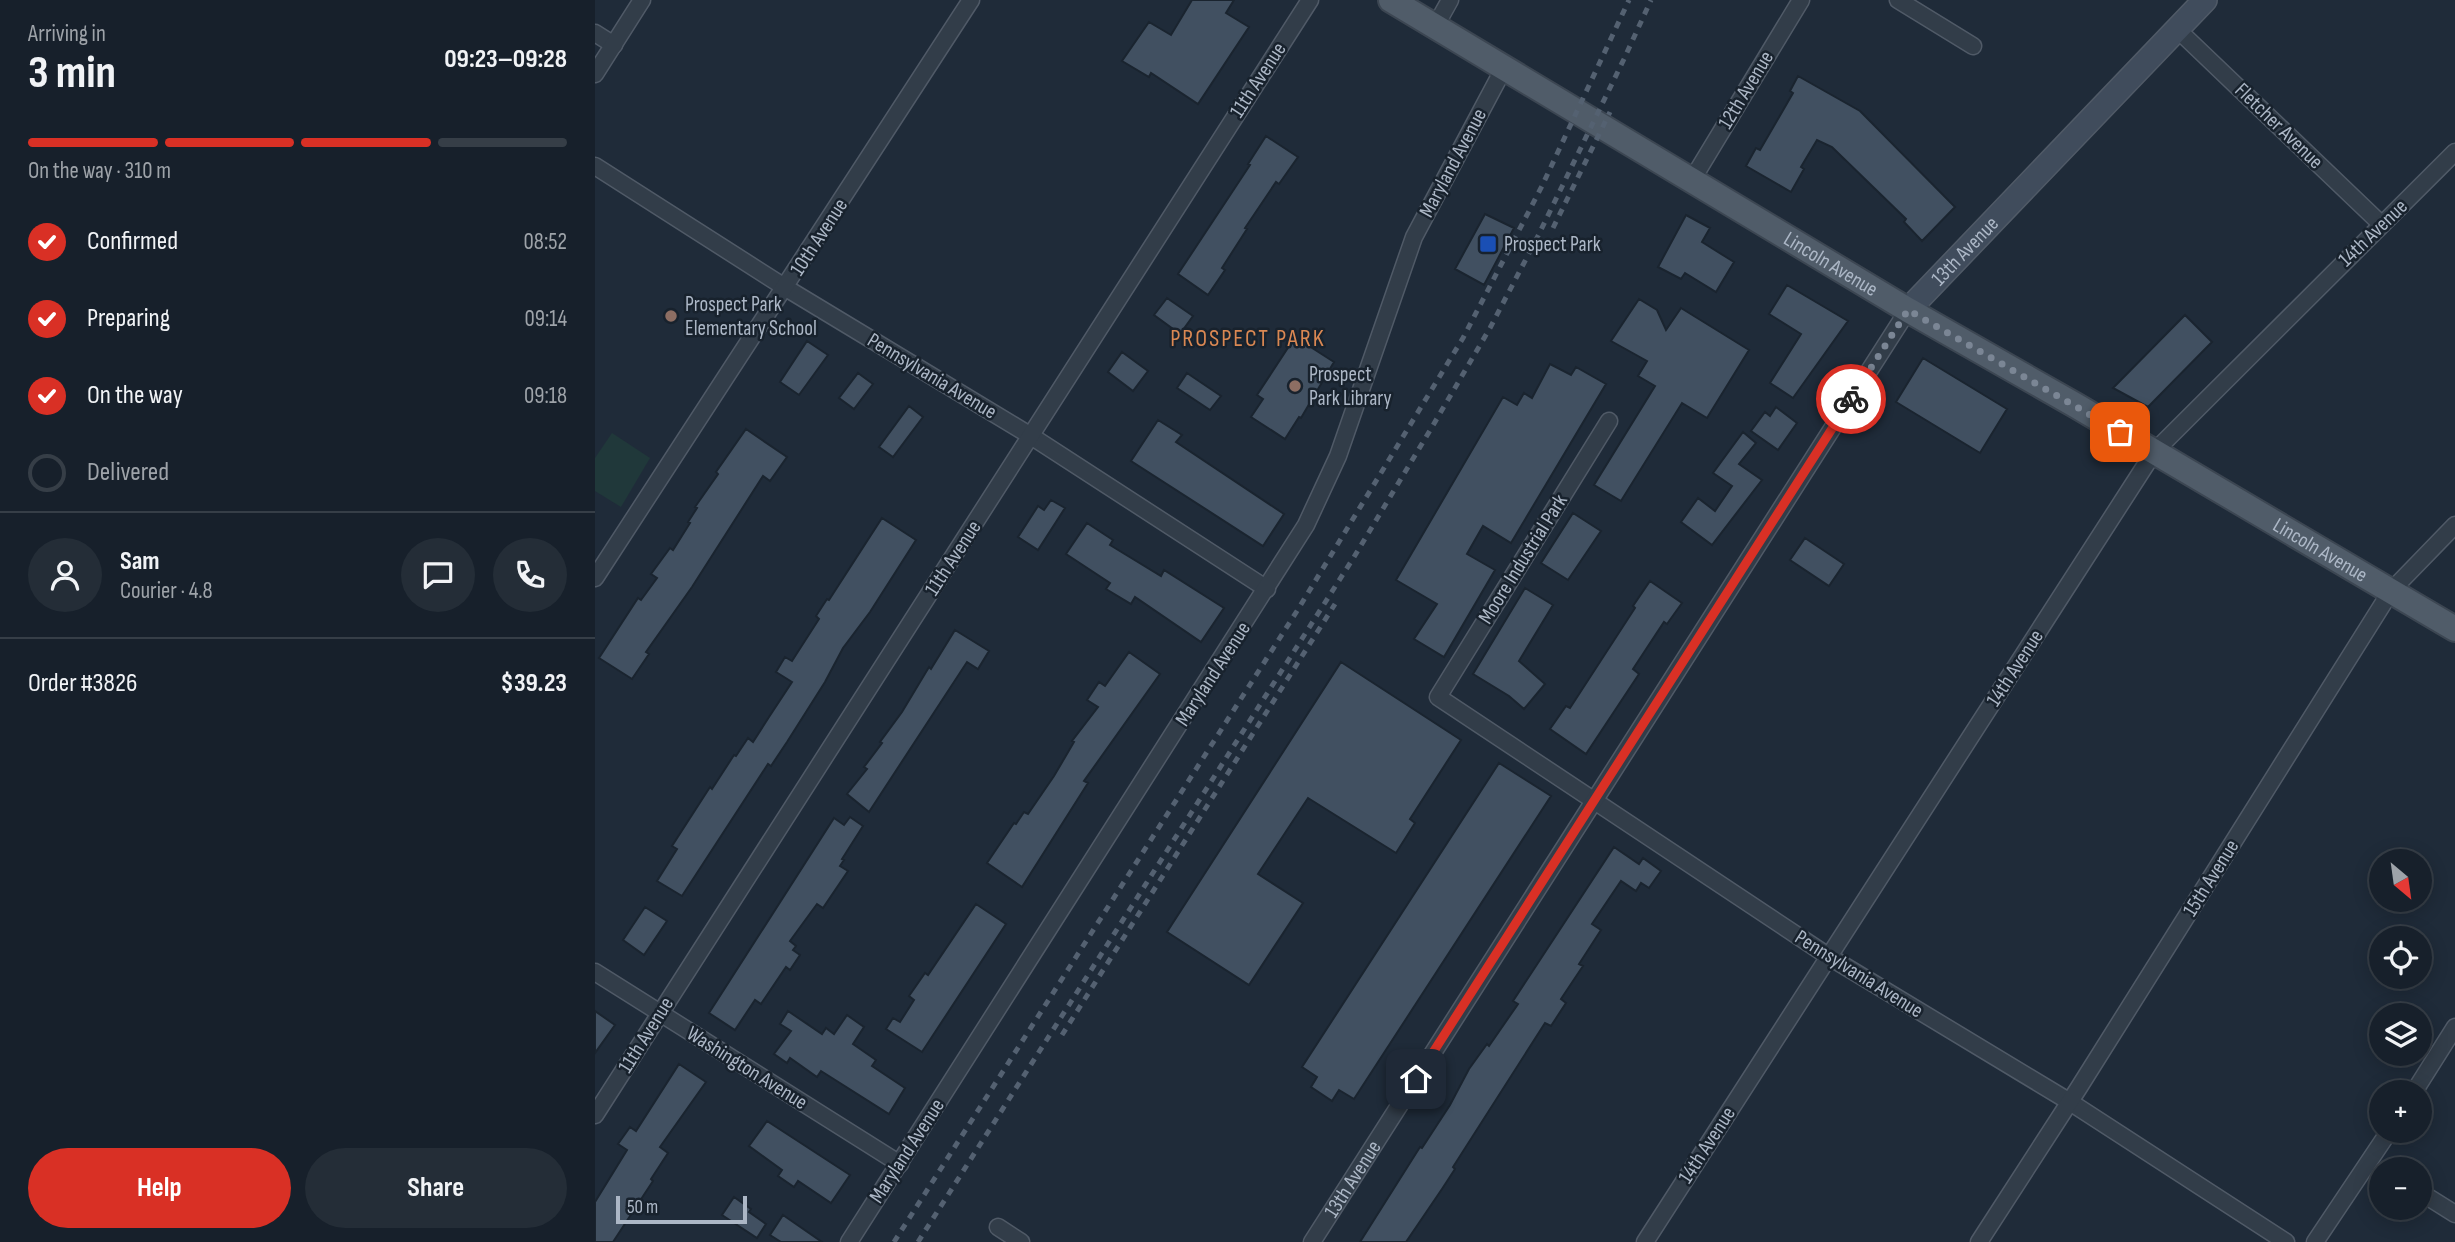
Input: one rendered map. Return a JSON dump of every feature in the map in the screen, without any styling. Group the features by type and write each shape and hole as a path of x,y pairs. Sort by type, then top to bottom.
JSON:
{"main road":[{"name":"Lincoln Avenue","path":"1391,0 1908,310 2455,629"}],"street":[{"path":"595,74 642,0"},
{"name":"10th Avenue","path":"595,578 971,0"},
{"name":"11th Avenue","path":"595,1115 1310,0"},
{"path":"1435,27 1450,0"},
{"name":"12th Avenue","path":"1692,180 1801,0"},
{"path":"1898,0 1973,47"},
{"name":"13th Avenue","path":"1312,1242 1908,310 2205,0"},
{"name":"Fletcher Avenue","path":"2177,29 2381,224"},
{"path":"595,33 614,45"},
{"name":"Maryland Avenue","path":"849,1242 1306,525 1338,456 1414,237 1504,68"},
{"name":"14th Avenue","path":"1645,1242 2154,452 2455,152"},
{"name":"Pennsylvania Avenue","path":"595,166 786,288 1031,436 1267,589"},
{"name":"Moore Industrial Park","path":"1438,697 1609,421"},
{"name":"15th Avenue","path":"1979,1242 2391,591 2455,525"},
{"name":"Pennsylvania Avenue","path":"1438,697 1828,956 2070,1102 2286,1242"},
{"name":"Washington Avenue","path":"595,972 899,1164"},
{"path":"2422,1080 2455,1027"},
{"path":"2315,1242 2369,1176"},
{"path":"2432,1200 2455,1214"},
{"path":"998,1227 1021,1242"}],"green space":[{"path":"612,433 650,458 621,507 595,491 595,458"}],"building":[{"path":"1192,0 1234,0 1226,13 1249,27 1198,104 1151,73 1149,77 1122,61 1149,22 1171,35"},
{"path":"1798,76 1860,111 1955,207 1922,241 1904,222 1906,219 1832,147 1817,140 1801,167 1804,169 1791,192 1746,166 1756,148 1760,150 1793,93 1790,91"},
{"path":"1266,136 1298,157 1279,184 1276,182 1245,228 1247,229 1222,268 1225,270 1208,295 1178,274 1250,165 1248,164"},
{"path":"1485,214 1514,228 1484,285 1455,269"},
{"path":"1686,215 1710,228 1702,242 1734,262 1716,292 1685,273 1681,279 1658,267"},
{"path":"1787,285 1848,321 1793,398 1770,383 1801,334 1769,314"},
{"path":"1167,298 1193,316 1180,334 1154,315"},
{"path":"1639,299 1657,310 1666,330 1681,308 1749,350 1707,418 1682,403 1621,501 1594,485 1655,386 1638,376 1647,361 1611,341"},
{"path":"2185,315 2212,342 2148,407 2113,388"},
{"path":"1295,337 1334,362 1301,418 1299,417 1285,439 1251,417 1263,399 1257,395"},
{"path":"807,341 828,355 799,395 780,382"},
{"path":"1122,352 1148,371 1133,391 1108,372"},
{"path":"1923,358 2007,409 1980,453 1896,402"},
{"path":"1550,364 1571,375 1576,367 1606,384 1511,543 1483,526 1467,554 1495,570 1444,657 1414,639 1437,604 1396,580 1503,397 1517,405 1524,393 1532,398"},
{"path":"858,373 873,384 854,409 839,398"},
{"path":"1187,373 1221,396 1210,410 1177,388"},
{"path":"909,406 923,417 893,457 879,447"},
{"path":"1776,407 1797,423 1778,450 1751,431 1765,412 1770,416"},
{"path":"1158,420 1182,435 1176,442 1284,514 1263,546 1131,461"},
{"path":"746,429 787,457 770,481 763,476 692,587 646,652 649,654 632,679 599,658 638,598 641,600 657,578 651,574 670,548 673,550 690,523 688,522 697,508 695,507 718,474 716,472"},
{"path":"1743,432 1756,443 1739,464 1762,480 1712,545 1681,522 1698,498 1715,511 1732,486 1713,473"},
{"path":"1051,500 1065,508 1038,550 1018,537 1038,506 1044,510"},
{"path":"1573,513 1601,531 1568,580 1541,563"},
{"path":"882,518 916,540 870,612 843,648 787,742 771,766 768,764 682,896 657,881 677,849 672,846 710,787 712,789 748,738 753,742 792,682 776,672 785,657 792,661 819,619 816,616"},
{"path":"1087,523 1113,540 1110,545 1161,576 1164,570 1224,608 1201,642 1135,597 1131,604 1106,589 1110,583 1066,554"},
{"path":"1805,538 1844,564 1829,586 1790,560"},
{"path":"1650,581 1682,603 1667,624 1664,622 1633,669 1639,674 1586,754 1550,729 1566,706 1570,708"},
{"path":"1525,588 1553,605 1519,661 1545,684 1524,709 1509,696 1473,674"},
{"path":"955,630 989,651 978,669 967,662 869,812 847,794 867,769 864,767"},
{"path":"1129,652 1160,674 1084,781 1088,783 1022,887 987,863 1014,823 1016,824 1024,812 1028,814 1054,776 1074,742 1072,741 1098,707 1087,700 1099,682 1105,686"},
{"path":"1341,662 1461,740 1410,819 1415,823 1396,853 1308,798 1258,874 1303,903 1249,985 1167,932"},
{"path":"1499,763 1551,796 1354,1099 1339,1090 1332,1101 1311,1087 1317,1077 1302,1067"},
{"path":"850,817 863,826 842,859 844,860 840,866 848,871 823,908 817,904 790,941 796,946 793,950 800,955 790,970 786,967 761,1004 755,1000 735,1030 709,1013 834,818 844,825"},
{"path":"1614,847 1639,864 1643,858 1661,871 1649,888 1641,883 1636,891 1621,881 1592,924 1601,930 1579,964 1583,966 1561,999 1566,1003 1551,1026 1545,1023 1453,1167 1455,1169 1406,1242 1360,1242 1450,1105 1469,1069 1487,1044 1489,1046 1518,1004 1513,1001"},
{"path":"976,904 1006,924 922,1052 886,1029 893,1018 900,1022 914,1000 909,996 925,973 928,975"},
{"path":"645,907 667,921 644,955 623,940"},
{"path":"595,1011 615,1025 595,1053"},
{"path":"788,1011 822,1034 826,1028 834,1034 847,1015 864,1027 853,1044 876,1060 872,1066 905,1088 889,1114 821,1071 817,1077 790,1058 787,1063 774,1054 791,1031 780,1024"},
{"path":"679,1064 706,1082 660,1147 668,1153 613,1242 595,1242 595,1202 627,1150 618,1144 630,1127 636,1131"},
{"path":"767,1121 850,1175 831,1203 798,1181 794,1187 778,1176 782,1170 749,1146"},
{"path":"734,1197 766,1224 757,1238 722,1215"},
{"path":"783,1215 822,1242 781,1242 770,1235"}],"railway":[{"path":"894,1242 1297,611 1463,338 1542,186 1629,0"},
{"path":"918,1242 1354,557 1432,427 1490,328 1537,238 1651,0"},
{"path":"1553,228 1610,112"},
{"path":"1062,1035 1335,604"}],"way so far":[{"path":"1851,399 1908,310 2120,432"}],"place":[{"name":"Prospect Park","path":"1488,244"},
{"name":"Prospect Park Elementary School","path":"671,316"},
{"name":"Prospect Park Library","path":"1295,386"}],"district":[{"name":"PROSPECT PARK","path":"1248,338"}],"route":[{"path":"1416,1079 1851,399"}]}
